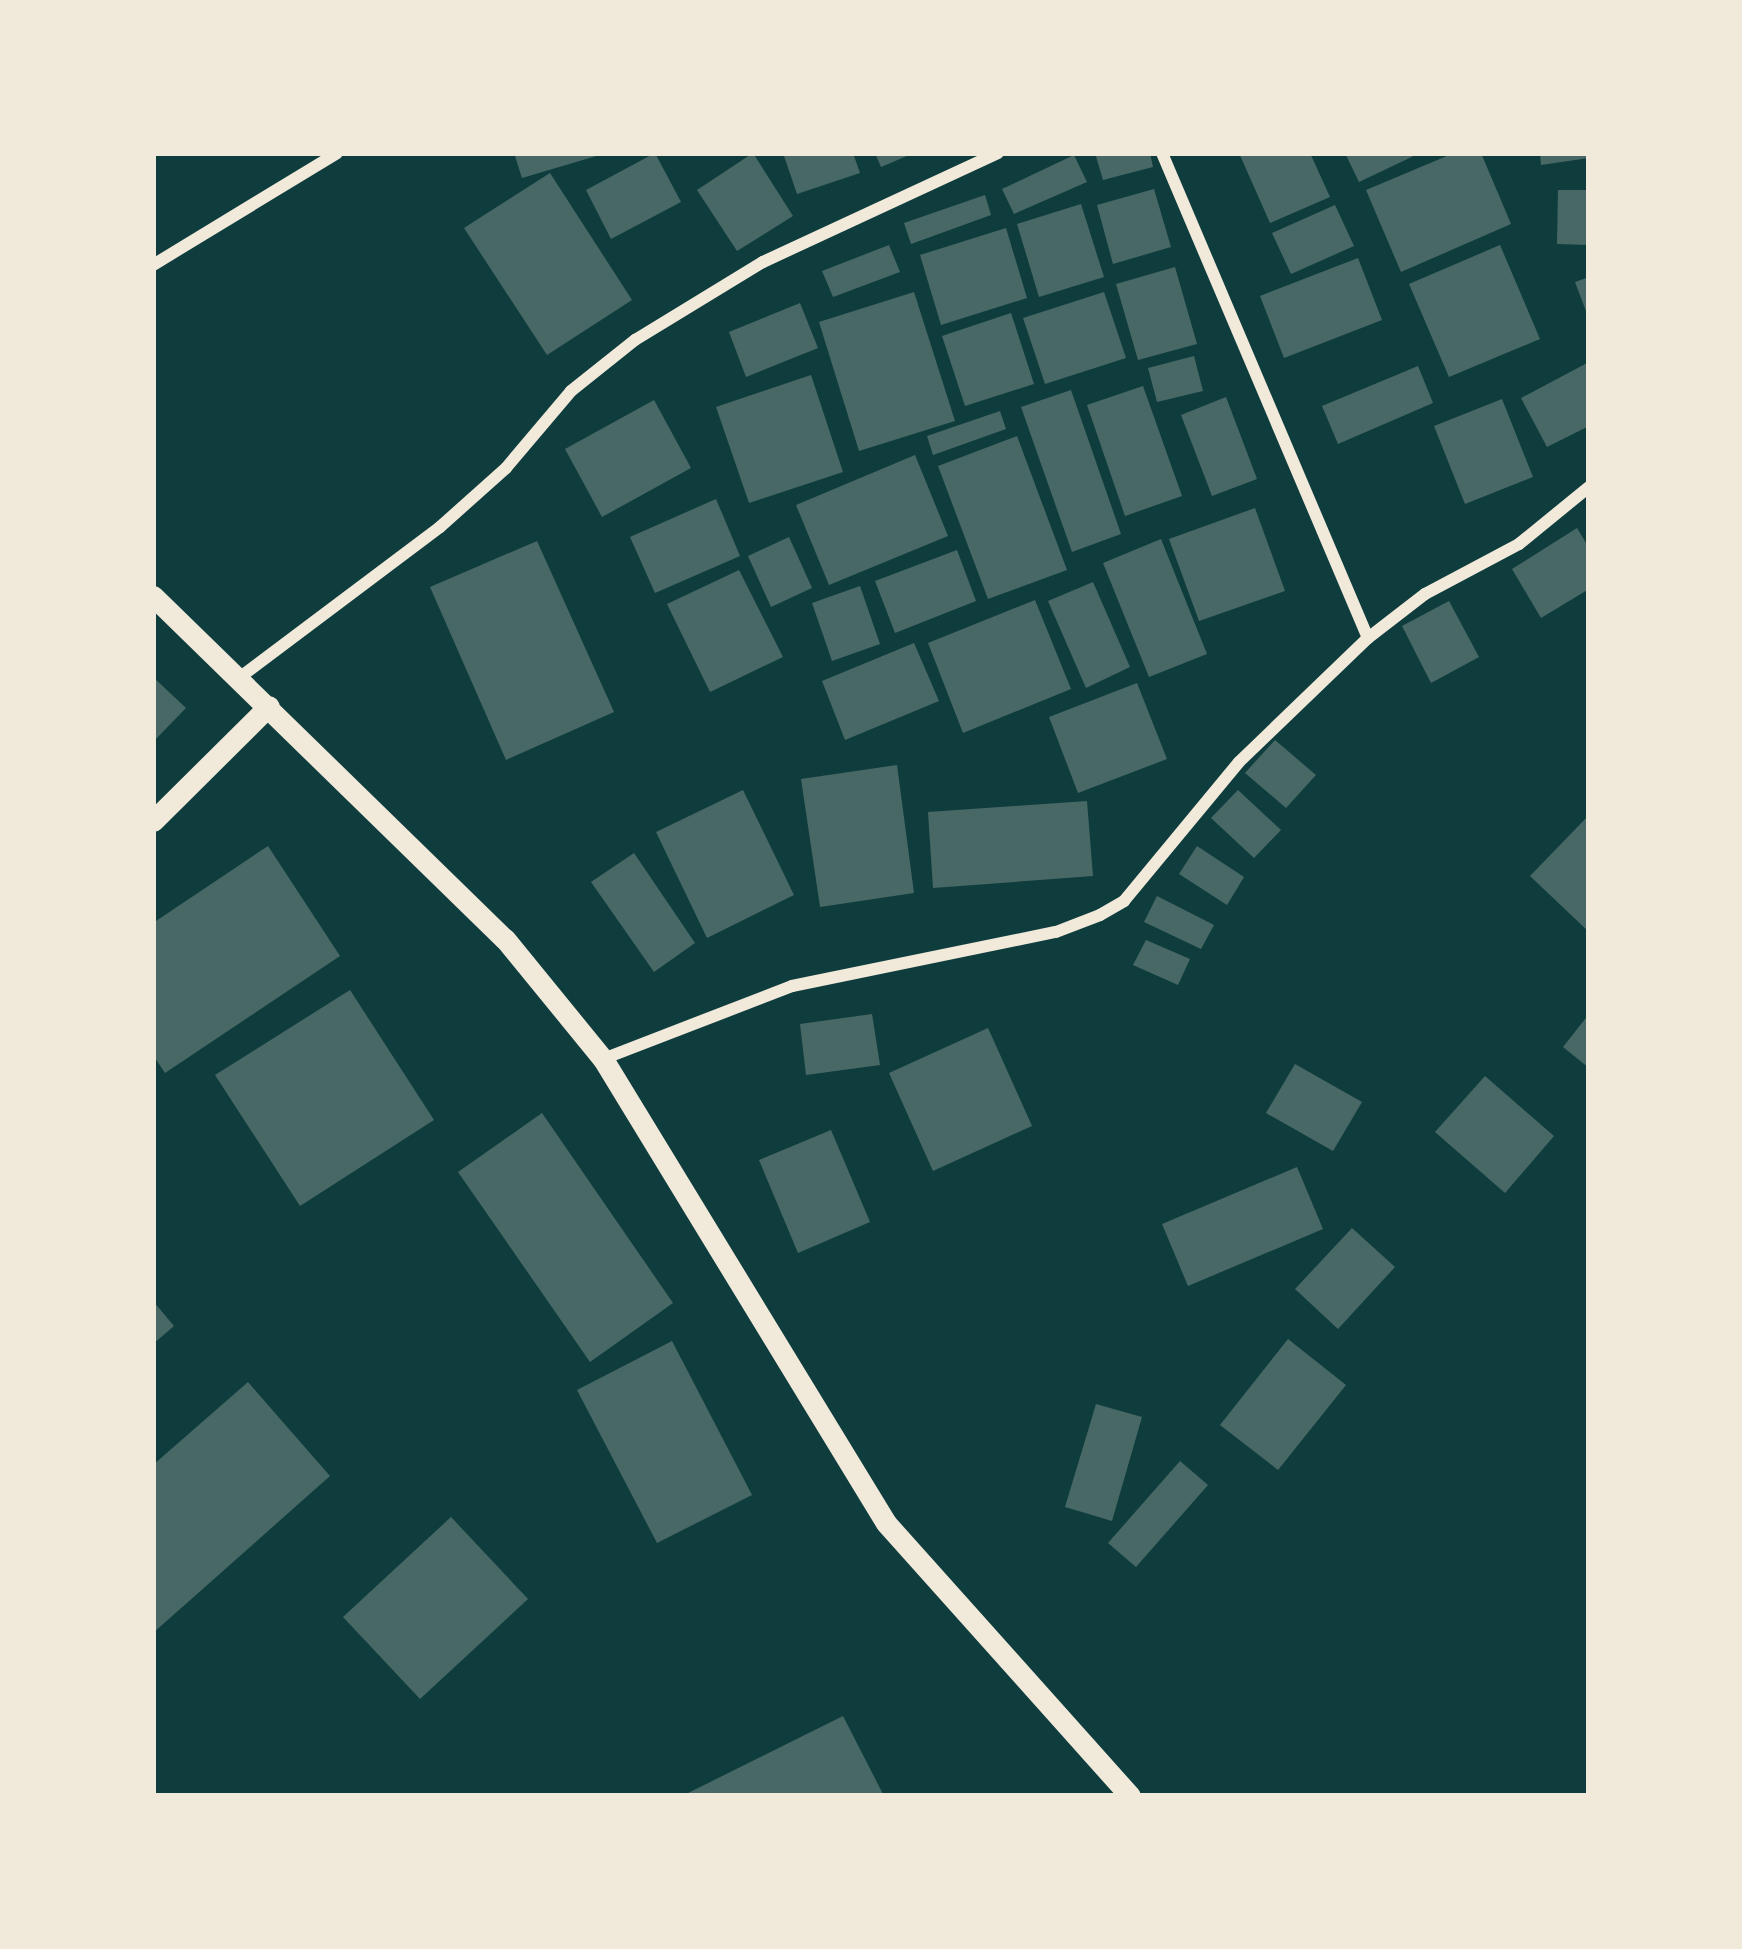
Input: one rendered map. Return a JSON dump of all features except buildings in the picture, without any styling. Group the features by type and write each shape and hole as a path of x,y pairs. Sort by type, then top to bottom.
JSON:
{"street":[{"path":"153,265 337,153"},
{"path":"239,678 440,526 506,468 571,391 634,340 764,262 998,153"},
{"path":"1162,153 1368,638"},
{"path":"603,1060 792,986 1080,926 1124,901 1239,762 1368,638 1425,594 1519,544 1589,488"},
{"path":"153,596 476,908 603,1060 772,1344 886,1523 1130,1796"},
{"path":"153,820 268,706"}]}
